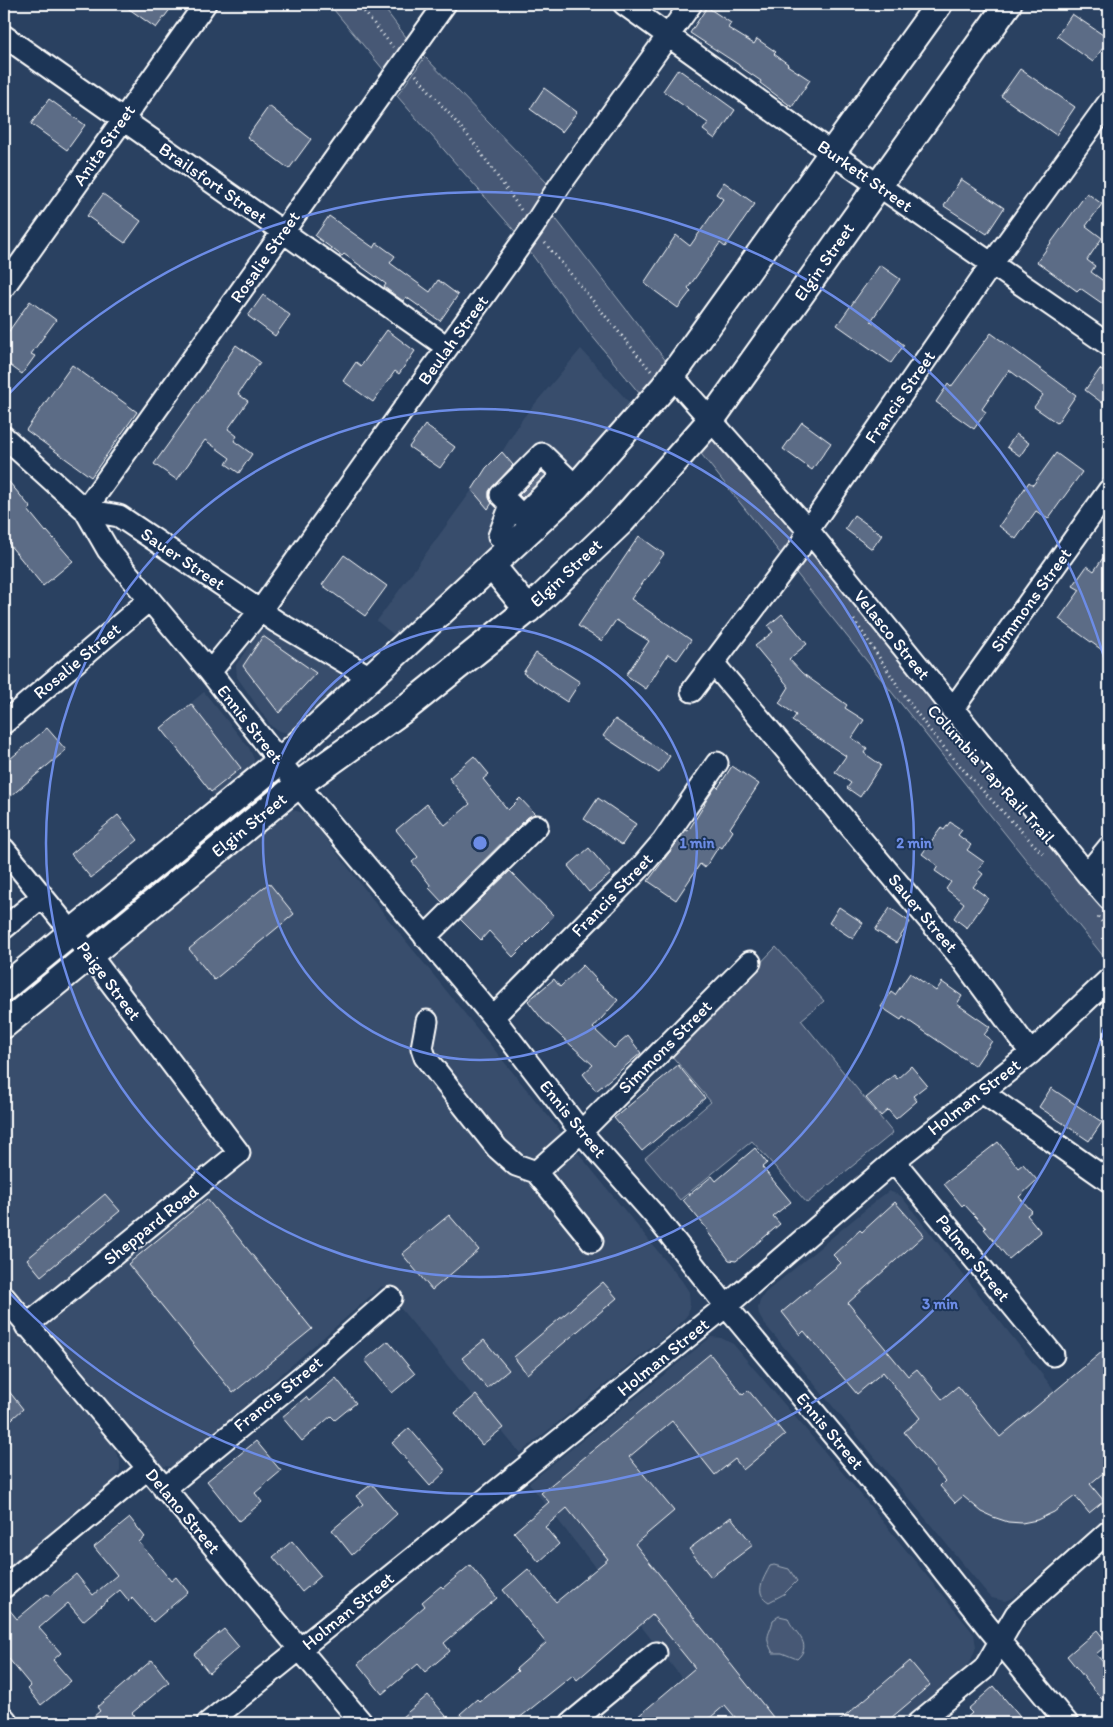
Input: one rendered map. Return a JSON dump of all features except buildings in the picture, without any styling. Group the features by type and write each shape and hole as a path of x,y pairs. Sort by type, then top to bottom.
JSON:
{"main road":[{"name":"Elgin Street","path":"4,988 279,762 501,557 570,481 664,387 661,373 832,154 939,4"},
{"name":"Elgin Street","path":"4,1026 298,785 407,707 528,610 622,521 712,420 1008,4"},
{"path":"501,557 528,610"}],"street":[{"name":"Anita Street","path":"4,287 205,4"},
{"name":"Rosalie Street","path":"85,510 445,4"},
{"name":"Burkett Street","path":"624,4 832,154 1109,345"},
{"name":"Beulah Street","path":"210,672 260,611 533,227 560,185 691,4"},
{"name":"Brailsfort Street","path":"4,36 447,347"},
{"name":"Francis Street","path":"692,691 799,549 808,530 991,265 1109,102"},
{"name":"Velasco Street","path":"661,373 712,420 808,530 952,710 1087,874 1103,907"},
{"path":"7,445 85,510"},
{"path":"542,454 570,481 522,516 500,494 542,454"},
{"name":"Simmons Street","path":"952,710 1109,490"},
{"path":"501,557 499,536 511,505"},
{"name":"Ennis Street","path":"85,510 108,550 210,672 279,762 493,1017 581,1132 656,1217 726,1306 906,1523 1067,1723"},
{"name":"Sauer Street","path":"85,510 119,516 260,611 370,677"},
{"name":"Rosalie Street","path":"4,723 149,600"},
{"name":"Sauer Street","path":"714,663 960,957 1031,1053"},
{"name":"Francis Street","path":"493,1017 640,868 663,840 716,763"},
{"path":"425,937 537,826"},
{"path":"1087,874 1109,847"},
{"name":"Paige Street","path":"4,849 90,955 211,1117"},
{"path":"4,928 43,896"},
{"name":"Simmons Street","path":"536,1172 581,1132 750,962"},
{"name":"Holman Street","path":"208,1723 726,1306 894,1161 1031,1053 1109,979"},
{"path":"427,1022 422,1048 425,1057 497,1148 516,1166 536,1172 592,1241"},
{"path":"982,1092 1109,1181"},
{"name":"Sheppard Road","path":"26,1326 239,1153 211,1117"},
{"name":"Palmer Street","path":"894,1161 1052,1355"},
{"name":"Delano Street","path":"4,1297 26,1326 362,1723"},
{"name":"Francis Street","path":"164,1489 306,1373 391,1298"},
{"path":"4,1587 147,1469"},
{"path":"918,1723 984,1669 1016,1614 1109,1531"},
{"path":"571,1723 656,1653"},
{"path":"4,1718 8,1723"}],"path":[{"path":"358,4 398,54"},
{"path":"415,74 474,143 522,212"},
{"path":"540,236 661,373"},
{"name":"Columbia Tap Rail Trail","path":"850,614 907,699 937,738 1001,811 1049,860"},
{"path":"1103,907 1109,930"}],"shaded area":[{"path":"329,4 381,4 409,41 387,74"},
{"path":"425,57 552,188 519,236 397,96"},
{"path":"553,215 670,366 644,399 592,336 527,248"},
{"path":"581,349 633,407 574,477 399,639 377,621 486,468 502,452 523,418"},
{"path":"715,432 800,535 784,558 698,450"},
{"path":"811,548 1109,911 1108,962 793,569"},
{"path":"270,630 321,658 338,671 343,684 338,693 304,724 289,733 279,731 271,726 237,677 236,665 259,631"},
{"path":"204,692 249,748 254,759 253,769 217,800 161,728"},
{"path":"289,809 304,813 312,821 388,919 689,1292 688,1314 678,1326 520,1453 382,1286 175,1467 161,1466 150,1458 4,1280 4,1041 283,811"},
{"path":"776,947 824,1001 801,1020 893,1133 807,1203 752,1141 680,1200 645,1158 711,1102 671,1055"},
{"path":"889,1191 901,1196 1055,1391 1109,1346 1109,1514 1014,1597 1005,1601 992,1598 987,1593 759,1315 758,1308 765,1293"},
{"path":"4,1312 110,1442 120,1460 120,1470 116,1478 4,1571"},
{"path":"711,1337 721,1338 733,1344 858,1491 974,1634 976,1647 971,1660 961,1675 903,1723 717,1723 529,1483"},
{"path":"774,1565 789,1569 797,1581 784,1594 769,1602 762,1594 761,1585 770,1566"},
{"path":"779,1616 788,1618 801,1638 804,1648 797,1659 782,1653 773,1653 770,1647 768,1636 773,1620"}]}
